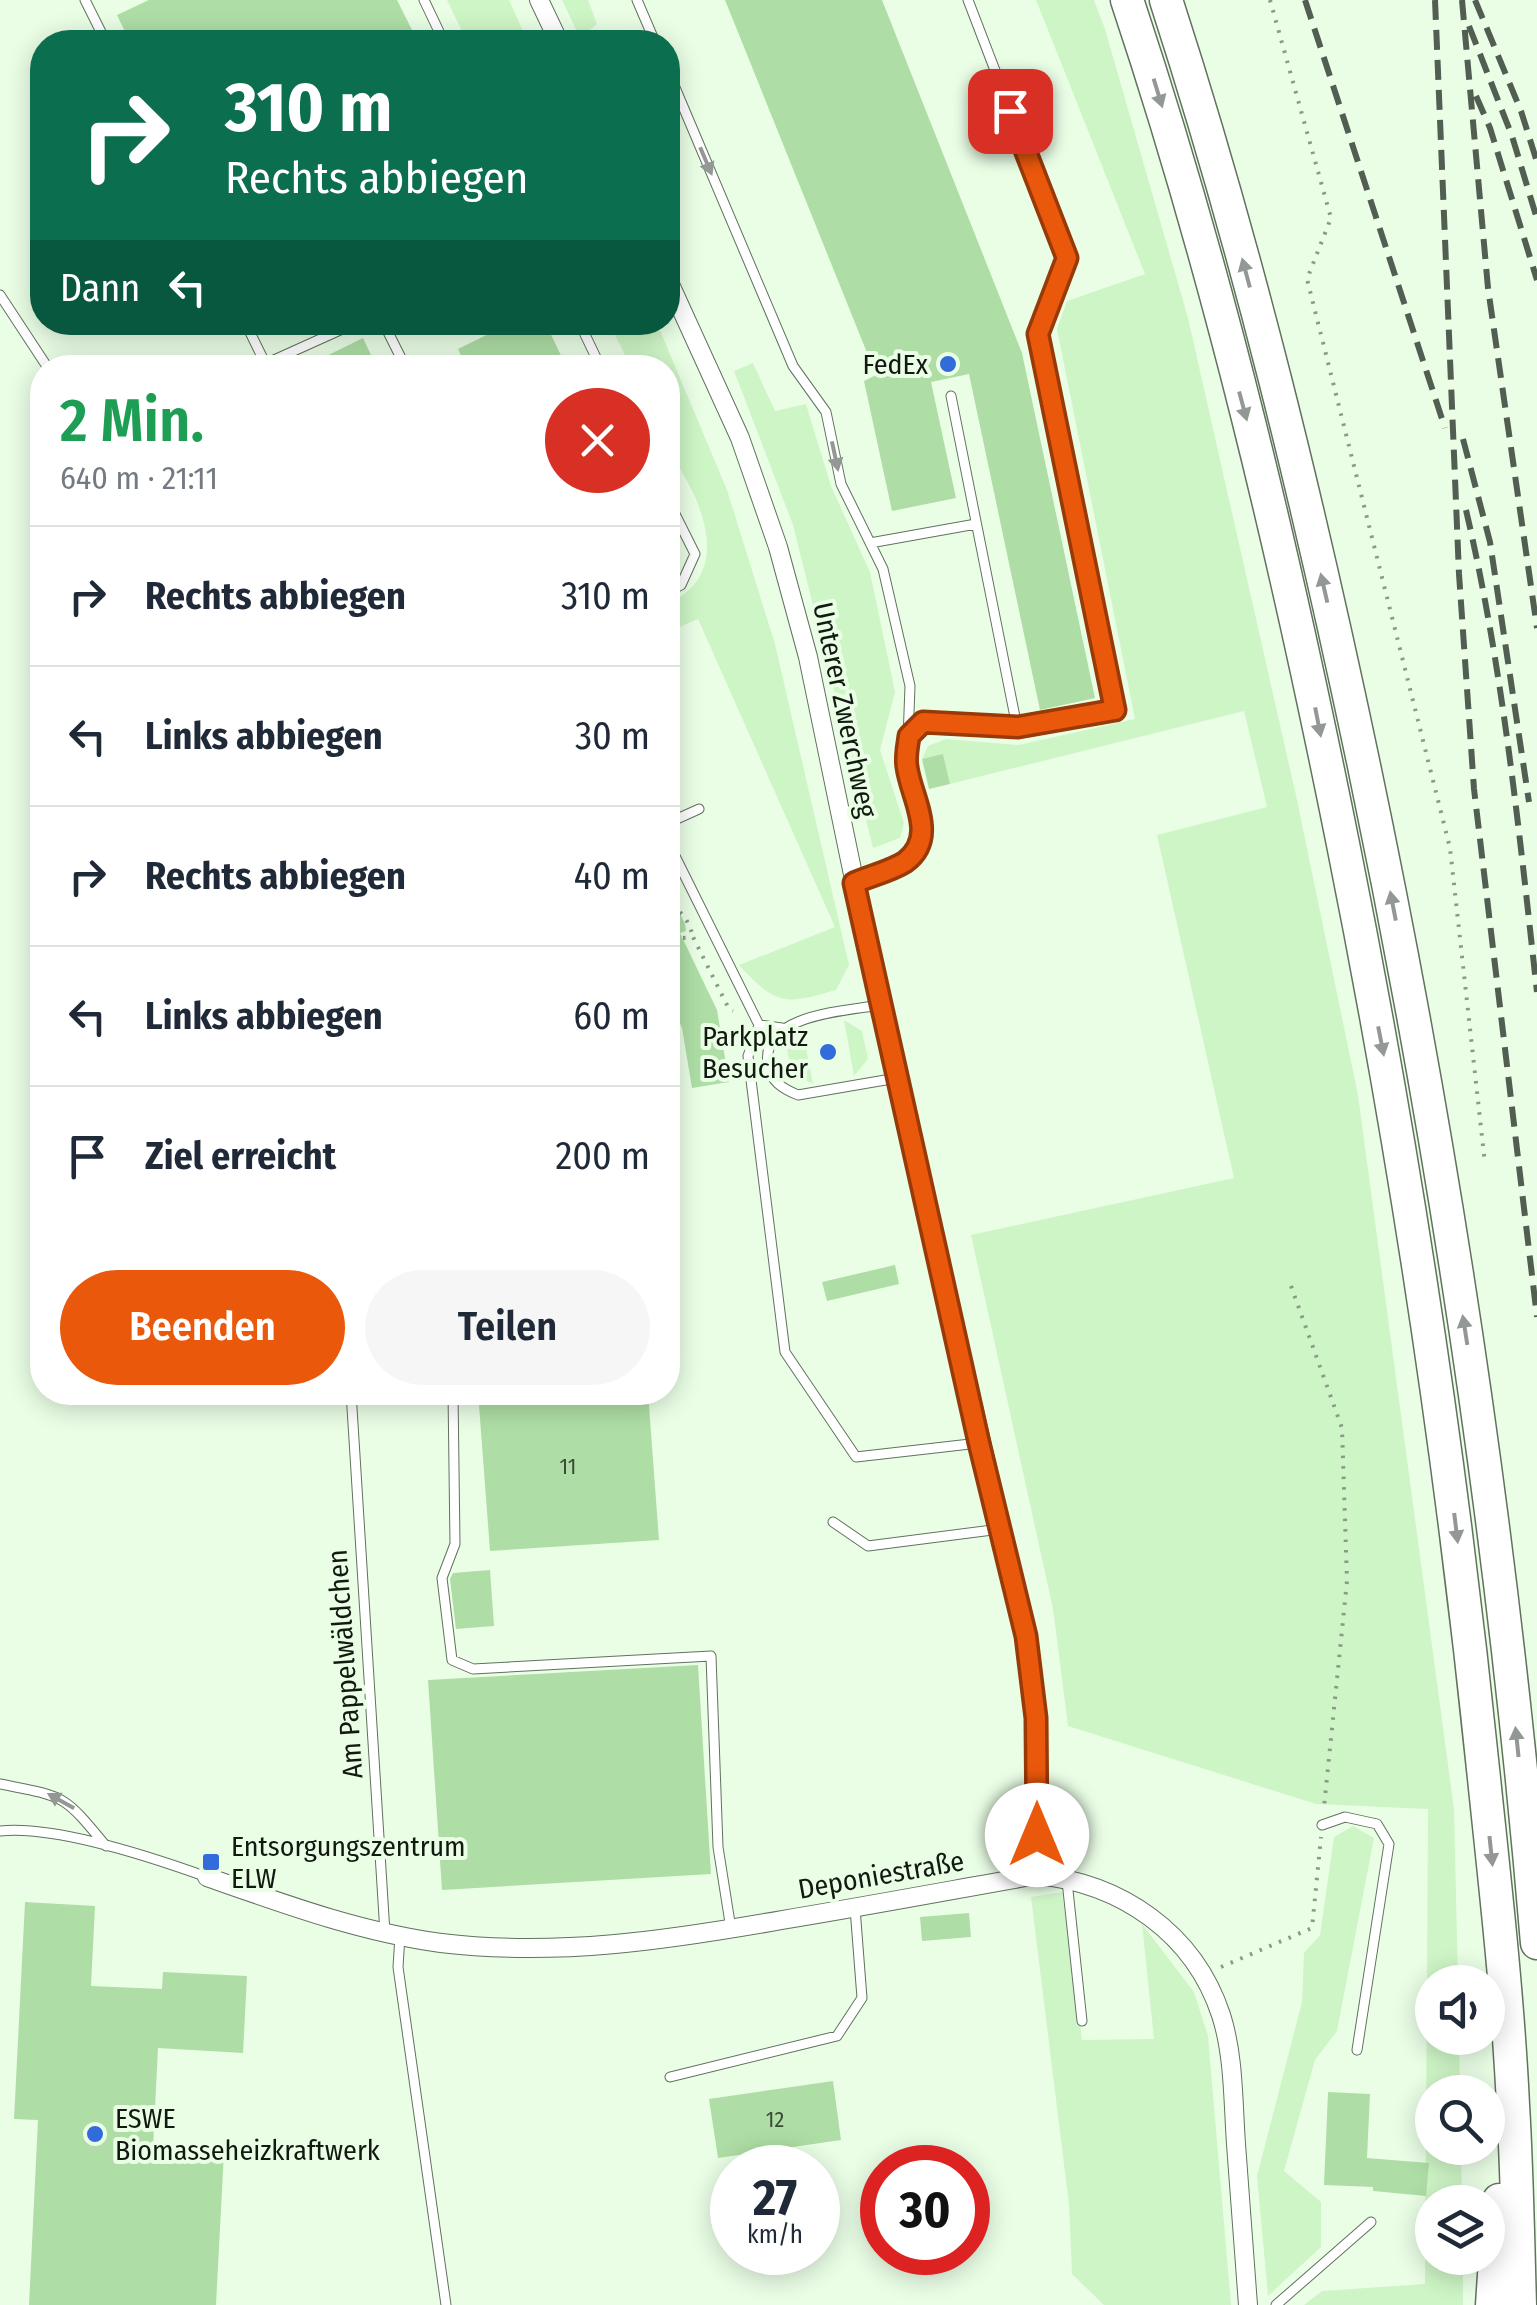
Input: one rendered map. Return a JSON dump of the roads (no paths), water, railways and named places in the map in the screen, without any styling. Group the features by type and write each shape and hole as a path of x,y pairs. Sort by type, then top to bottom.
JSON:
{"highway":[{"path":"1128,0 1193,217 1301,644 1398,1132 1470,1636 1513,2102 1520,2305"},
{"path":"1166,0 1228,208 1284,417 1344,670 1392,898 1480,1426 1537,1943"},
{"path":"1492,2305 1498,2213 1513,2102"}],"street":[{"path":"540,0 554,30"},
{"name":"Unterer Zwerchweg","path":"680,306 740,438 778,547 808,657 880,1004 1026,1636 1036,1718 1037,1875"},
{"name":"Deponiestraße","path":"207,1877 311,1914 393,1935 484,1946 573,1948 731,1929 1037,1875 1066,1878 1110,1892 1172,1934 1203,1974 1226,2036 1248,2305"}],"lane":[{"path":"85,0 100,30"},
{"path":"424,0 438,30"},
{"path":"637,0 651,30"},
{"path":"909,736 923,722 1018,727 1115,710 1038,334 1067,258 968,0"},
{"path":"680,99 793,366 826,412 841,484 883,569 910,686 906,766 919,809 922,837 904,862 854,883"},
{"path":"0,296 39,355"},
{"path":"289,355 331,335"},
{"path":"951,396 1018,727"},
{"path":"680,524 695,554 680,586"},
{"path":"870,543 976,524"},
{"path":"680,818 699,809"},
{"path":"680,866 759,1025 748,1056 785,1352 856,1458 979,1443"},
{"path":"880,1004 782,1028 772,1038 767,1052 768,1067 774,1080 798,1095 897,1078"},
{"path":"759,1025 782,1028"},
{"name":"Am Pappelwäldchen","path":"351,1405 393,1935 446,2305"},
{"path":"454,1405 455,1544 442,1578 452,1660 473,1669 711,1656 718,1847 731,1929"},
{"path":"833,1522 868,1546 1000,1528"},
{"path":"0,1784 59,1796 72,1804 106,1846"},
{"path":"1322,1825 1345,1817 1377,1824 1389,1844 1358,2050"},
{"path":"0,1831 30,1831 106,1846 207,1877"},
{"path":"1066,1878 1082,2021"},
{"path":"670,2077 837,2036 862,1998 855,1908"},
{"path":"1276,2305 1370,2222"}],"railway":[{"path":"1305,0 1445,428"},
{"path":"1435,0 1459,574 1474,789 1537,1317"},
{"path":"1462,0 1488,288 1537,628"},
{"path":"1475,0 1521,111 1537,162"},
{"path":"1469,26 1512,136 1537,219"},
{"path":"1476,96 1490,128 1537,280"},
{"path":"1463,439 1490,542 1529,802"},
{"path":"1466,510 1500,689 1537,992"}],"place":[{"name":"FedEx","path":"948,364"},
{"name":"Parkplatz Besucher","path":"828,1052"},
{"name":"Entsorgungszentrum ELW","path":"211,1862"},
{"name":"ESWE Biomasseheizkraftwerk","path":"95,2134"}]}
